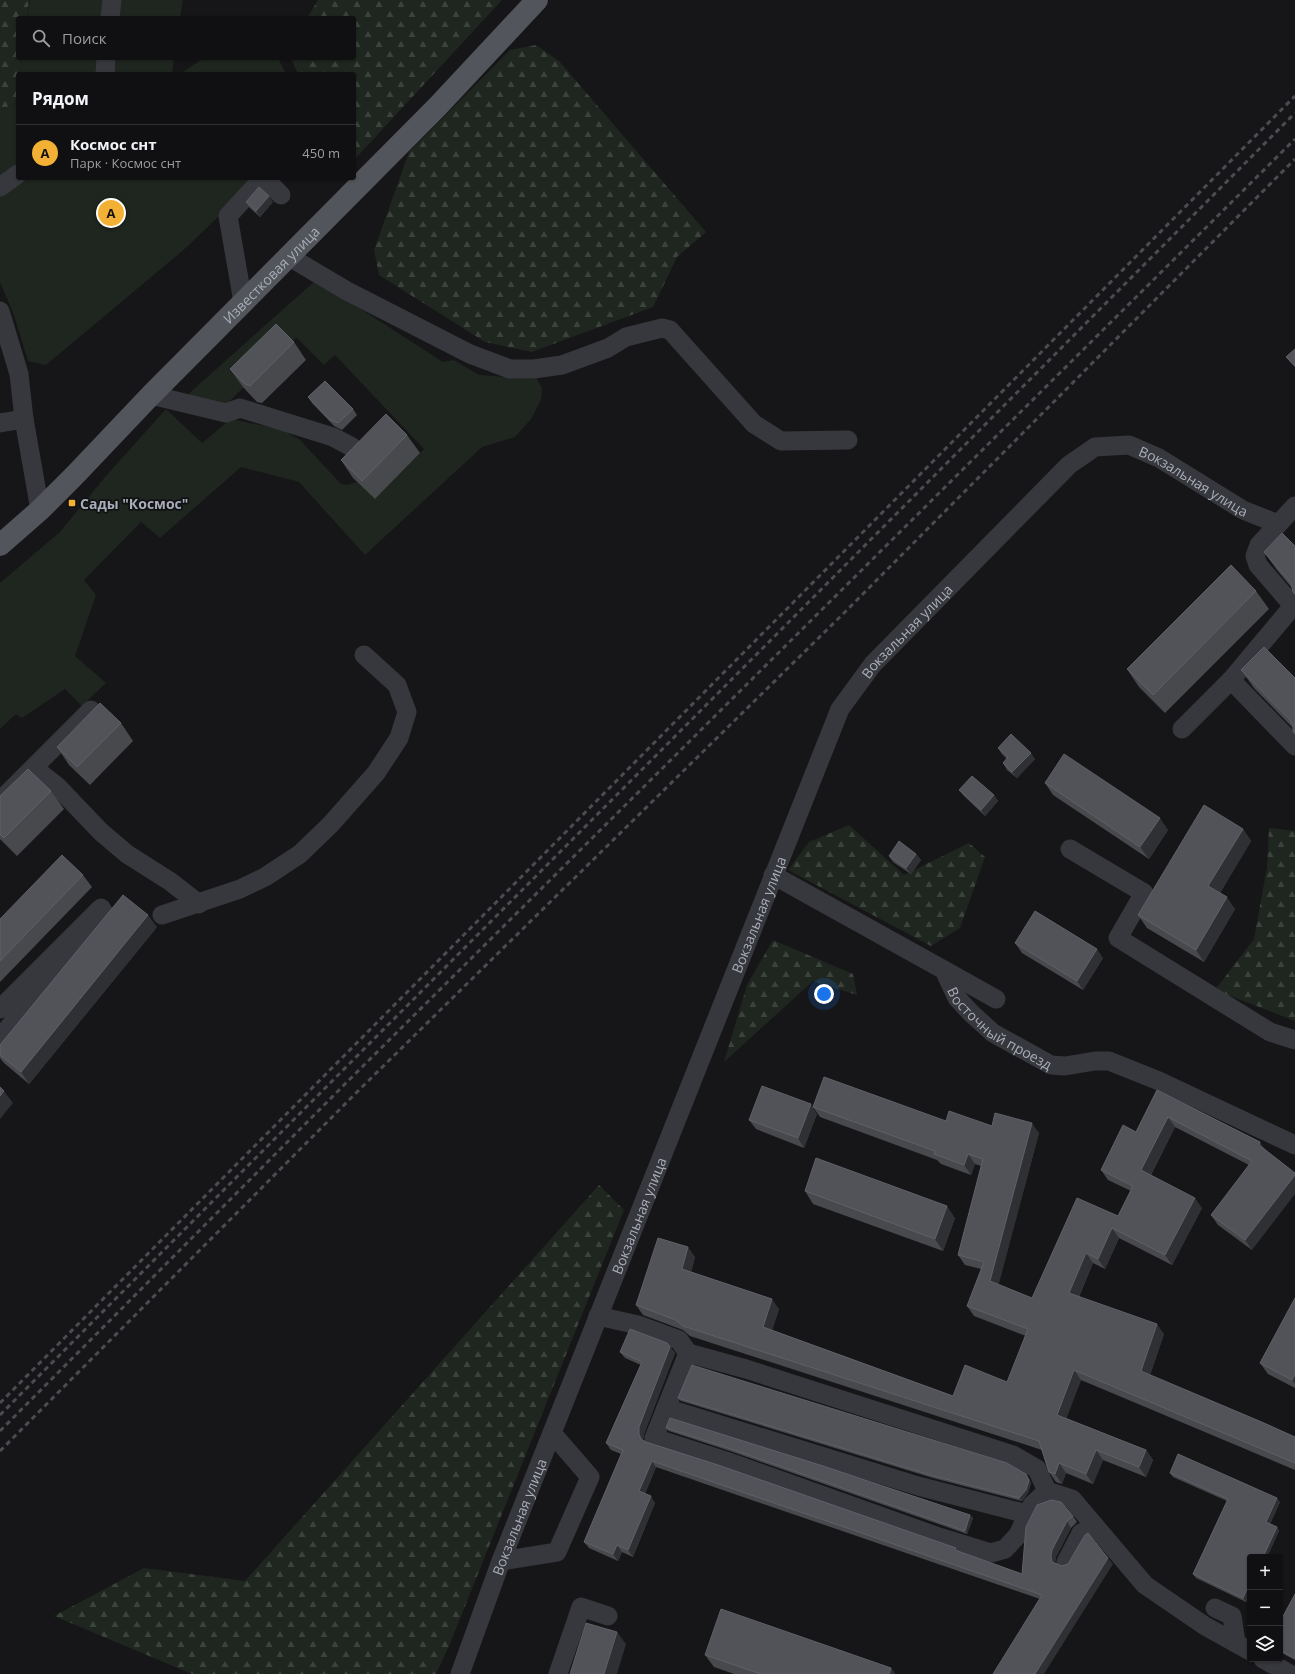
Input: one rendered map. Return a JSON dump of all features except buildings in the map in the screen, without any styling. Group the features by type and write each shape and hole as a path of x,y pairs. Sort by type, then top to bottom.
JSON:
{"main road":[{"name":"Известковая улица","path":"0,545 40,510 151,395 438,106 537,0"}],"street":[{"path":"110,16 112,0"},
{"path":"105,72 106,60"},
{"path":"0,187 16,175"},
{"path":"243,302 228,216 262,180"},
{"path":"266,180 281,195"},
{"path":"288,256 347,291 470,354 510,369 534,369 562,365 608,348 626,337 662,328 670,330 754,424 781,441 848,440"},
{"path":"0,311 19,374 24,419 40,510"},
{"path":"151,395 226,413 240,408 326,434 352,447"},
{"path":"0,423 24,419"},
{"name":"Вокзальная улица","path":"460,1674 501,1560 840,709 873,664 1069,465 1095,447 1129,445 1159,458 1243,510 1278,524"},
{"path":"1182,729 1231,680 1294,607 1258,565 1255,556 1259,545 1295,506"},
{"path":"162,915 199,904 240,889 264,877 300,854 331,824 376,774 399,738 407,712 397,685 364,655"},
{"path":"1231,680 1295,746"},
{"path":"0,801 91,710"},
{"path":"34,768 58,787 101,832 126,854 171,882 199,904"},
{"path":"1070,849 1144,893 1118,938 1270,1032 1295,1040"},
{"name":"Восточный проезд","path":"773,875 944,970 958,998 971,1013 994,1032 1051,1064 1065,1066 1095,1061 1109,1061 1159,1081 1295,1145"},
{"path":"0,1009 101,908 104,914 0,1038"},
{"path":"944,970 996,998"},
{"path":"598,1316 638,1325 680,1340 688,1353 746,1369 1013,1456 1037,1468 1047,1491 1072,1499 1145,1585 1205,1626 1243,1647"},
{"path":"688,1353 654,1438 929,1534 991,1553 1005,1549 1018,1535 1032,1505 1047,1491"},
{"path":"666,1408 918,1486 1027,1514"},
{"path":"501,1560 557,1552 590,1477 552,1433"},
{"path":"1066,1562 1081,1533 1095,1526"},
{"path":"558,1674 581,1607 608,1616"},
{"path":"1215,1608 1232,1616 1243,1647"},
{"path":"1268,1662 1290,1674"}],"green space":[{"path":"0,0 29,0 27,16 16,16 16,60 22,60 20,72 16,72 16,103 0,110"},
{"path":"30,0 183,0 180,16 27,16"},
{"path":"318,0 502,0 356,158 356,72 297,72 292,60 356,60 356,16 308,16"},
{"path":"536,45 559,61 706,232 677,257 653,307 532,352 485,342 379,275 374,250 409,152 510,50"},
{"path":"22,60 174,60 172,72 20,72"},
{"path":"201,60 279,60 285,72 183,72"},
{"path":"16,103 16,180 256,180 187,247 46,365 28,361 14,315 0,282 0,110"},
{"path":"316,280 443,362 454,360 479,375 537,379 542,388 541,399 532,418 515,437 482,447 365,555 299,482 241,467 160,538 141,522 84,580 96,595 75,656 106,683 82,706 65,689 22,718 16,714 0,729 0,583 60,532 105,477 166,409 202,443 231,419 283,430 300,440 341,484 347,485 357,482 375,499 424,449 335,355 324,365 297,338 288,342 225,406 185,397"},
{"path":"849,825 904,875 969,843 985,857 960,928 931,946 788,870 809,842"},
{"path":"1269,828 1295,831 1295,1021 1215,990 1254,939 1267,867"},
{"path":"773,940 853,974 857,995 813,981 724,1062 747,985"},
{"path":"599,1185 624,1210 449,1646 436,1674 192,1674 54,1616 144,1568 245,1581"}],"railway":[{"path":"0,1403 1295,96"},
{"path":"0,1415 1295,113"},
{"path":"0,1431 348,1081 1295,139"},
{"path":"0,1451 359,1090 846,611 1295,159"}],"place":[{"name":"Космос снт","path":"111,213"},
{"name":"Сады \"Космос\"","path":"72,503"}]}
